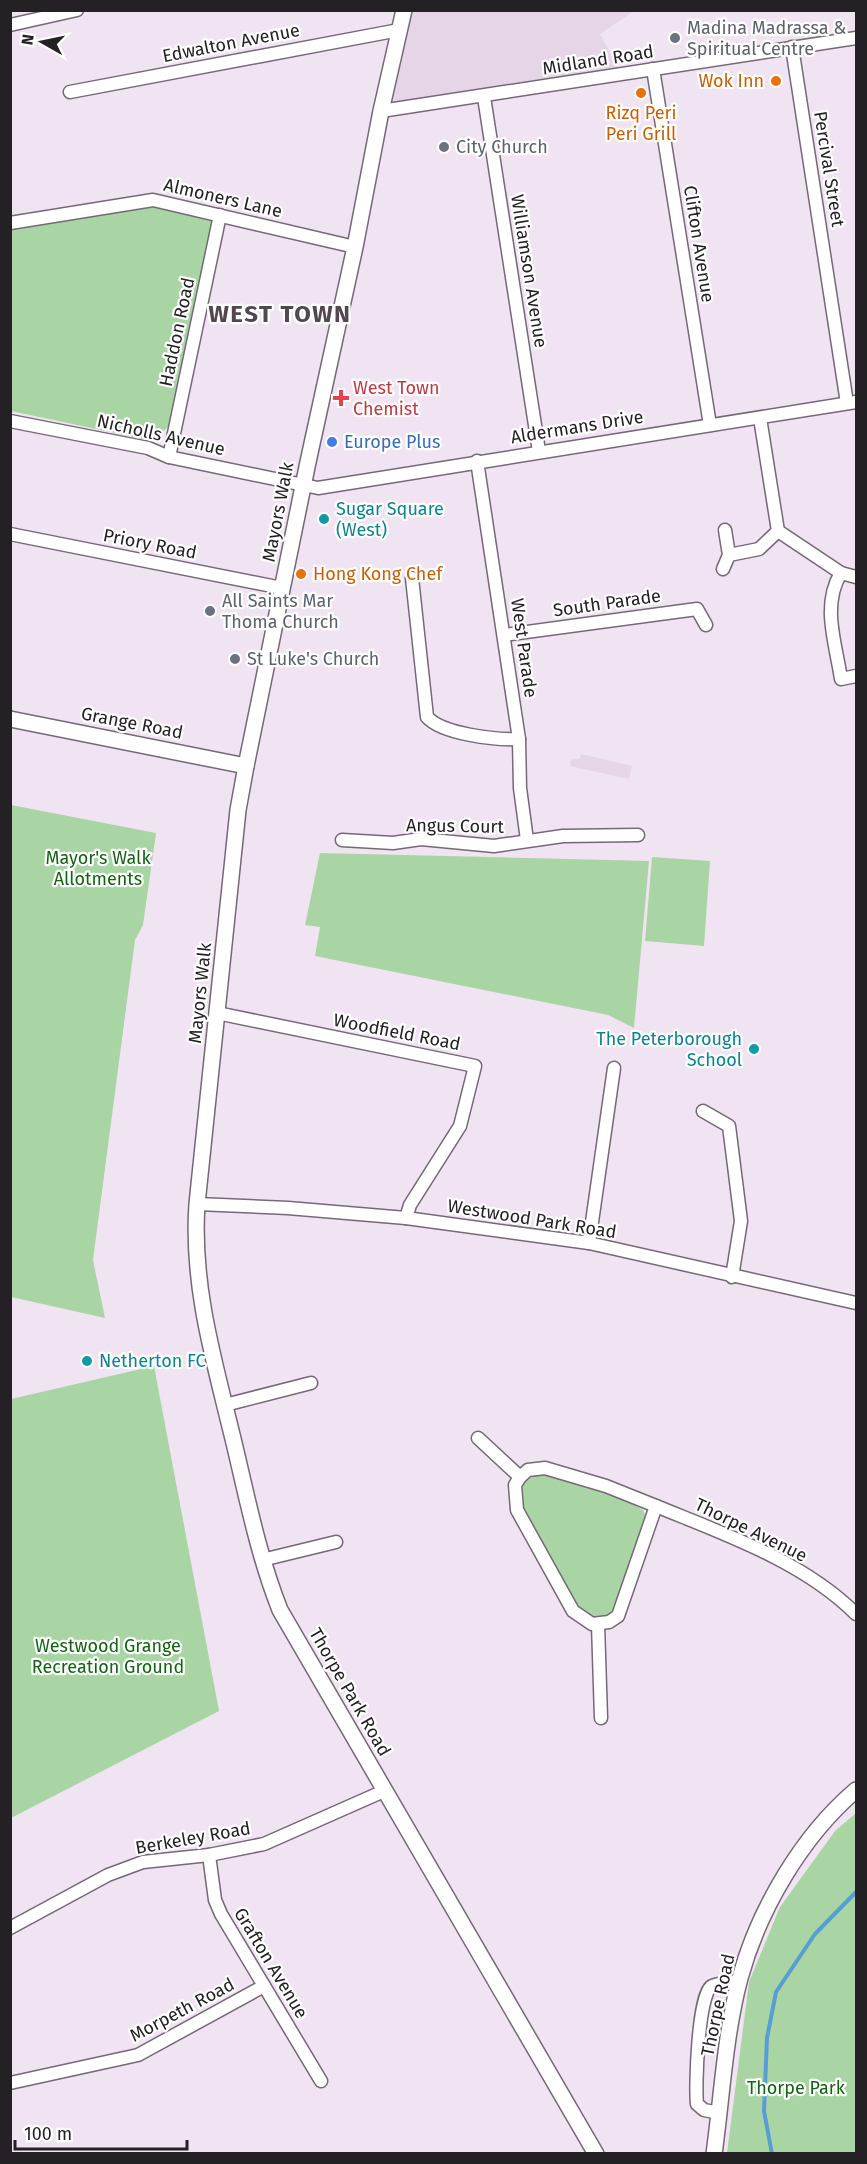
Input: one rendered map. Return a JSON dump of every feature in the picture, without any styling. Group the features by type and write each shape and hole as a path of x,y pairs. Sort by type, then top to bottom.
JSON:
{"street":[{"path":"10,25 76,10"},
{"name":"Mayors Walk","path":"197,1204 238,810 303,485 404,10"},
{"name":"Edwalton Avenue","path":"70,92 399,30"},
{"name":"Midland Road","path":"381,111 484,97 856,38"},
{"name":"Percival Street","path":"792,47 852,403"},
{"name":"Clifton Avenue","path":"653,69 710,425"},
{"name":"Williamson Avenue","path":"484,97 539,451"},
{"name":"Almoners Lane","path":"10,223 153,200 355,247"},
{"name":"Haddon Road","path":"169,457 220,215"},
{"name":"Aldermans Drive","path":"303,485 318,488 852,403"},
{"path":"760,418 778,531 841,573 856,577"},
{"name":"Nicholls Avenue","path":"10,421 148,448 169,457 303,485"},
{"name":"West Parade","path":"477,461 519,739 520,788 527,840"},
{"path":"723,569 729,555 725,530"},
{"path":"729,555 751,558 778,531"},
{"name":"Priory Road","path":"10,534 282,588"},
{"path":"841,573 834,584 830,610 841,679 856,676"},
{"path":"412,578 427,717 435,725 483,737 519,739"},
{"name":"South Parade","path":"504,635 697,609 706,625"},
{"name":"Grange Road","path":"10,719 246,766"},
{"name":"Angus Court","path":"342,840 393,843 421,839 494,846 512,845 527,840 638,835"},
{"name":"Woodfield Road","path":"217,1013 475,1066 460,1126 410,1204 406,1218"},
{"path":"589,1244 614,1068"},
{"path":"703,1111 729,1126 741,1221 732,1276"},
{"name":"Westwood Park Road","path":"197,1204 288,1208 406,1218 589,1244 856,1303"},
{"name":"Thorpe Park Road","path":"197,1204 195,1239 198,1281 262,1560 280,1610 596,2154"},
{"path":"225,1405 311,1383"},
{"path":"478,1438 520,1476 515,1485 517,1510 573,1611 582,1620 598,1624 609,1622 618,1616 656,1506"},
{"name":"Thorpe Avenue","path":"520,1476 528,1470 545,1468 606,1486 656,1506 743,1542 793,1569 856,1614"},
{"path":"262,1560 336,1542"},
{"path":"598,1624 601,1718"},
{"name":"Thorpe Road","path":"714,2154 739,1980 754,1939 786,1876 824,1822 856,1790"},
{"name":"Berkeley Road","path":"10,1928 108,1875 143,1862 209,1855 264,1844 384,1791"},
{"name":"Grafton Avenue","path":"209,1855 215,1899 221,1914 321,2081"},
{"path":"720,2113 704,2110 697,2104 702,2009 706,1992 712,1986 739,1980"},
{"name":"Morpeth Road","path":"10,2083 138,2055 264,1986"}],"shaded area":[{"path":"401,11 634,11 600,34 619,69 379,104"},
{"path":"581,754 632,766 629,779 570,766 571,760 580,758"}],"green space":[{"path":"153,207 212,221 169,426 153,441 11,411 11,229"},
{"name":"Mayor's Walk Allotments","path":"11,805 156,833 143,925 135,940 93,1260 105,1318 11,1297"},
{"path":"320,853 649,861 634,1028 608,1015 315,956 320,927 305,925"},
{"path":"652,857 710,861 704,946 645,941"},
{"name":"Westwood Grange Recreation Ground","path":"154,1366 219,1711 11,1818 11,1399"},
{"path":"537,1474 546,1474 613,1494 643,1510 646,1516 616,1607 611,1613 595,1619 578,1610 519,1505 521,1485"},
{"name":"Thorpe Park","path":"856,1813 856,2153 727,2153 749,1982 780,1907 835,1831"}],"waterway":[{"path":"772,2154 764,2111 767,2038 776,1992 815,1934 856,1892"}],"place":[{"name":"Madina Madrassa & Spiritual Centre","path":"675,38"},
{"name":"Wok Inn","path":"776,81"},
{"name":"Rizq Peri Peri Grill","path":"641,93"},
{"name":"City Church","path":"444,147"},
{"name":"West Town Chemist","path":"341,398"},
{"name":"Europe Plus","path":"332,442"},
{"name":"Sugar Square (West)","path":"324,519"},
{"name":"Hong Kong Chef","path":"301,574"},
{"name":"All Saints Mar Thoma Church","path":"210,611"},
{"name":"St Luke's Church","path":"235,659"},
{"name":"The Peterborough School","path":"754,1049"},
{"name":"Netherton FC","path":"87,1361"}],"district":[{"name":"WEST TOWN","path":"280,314"}]}
